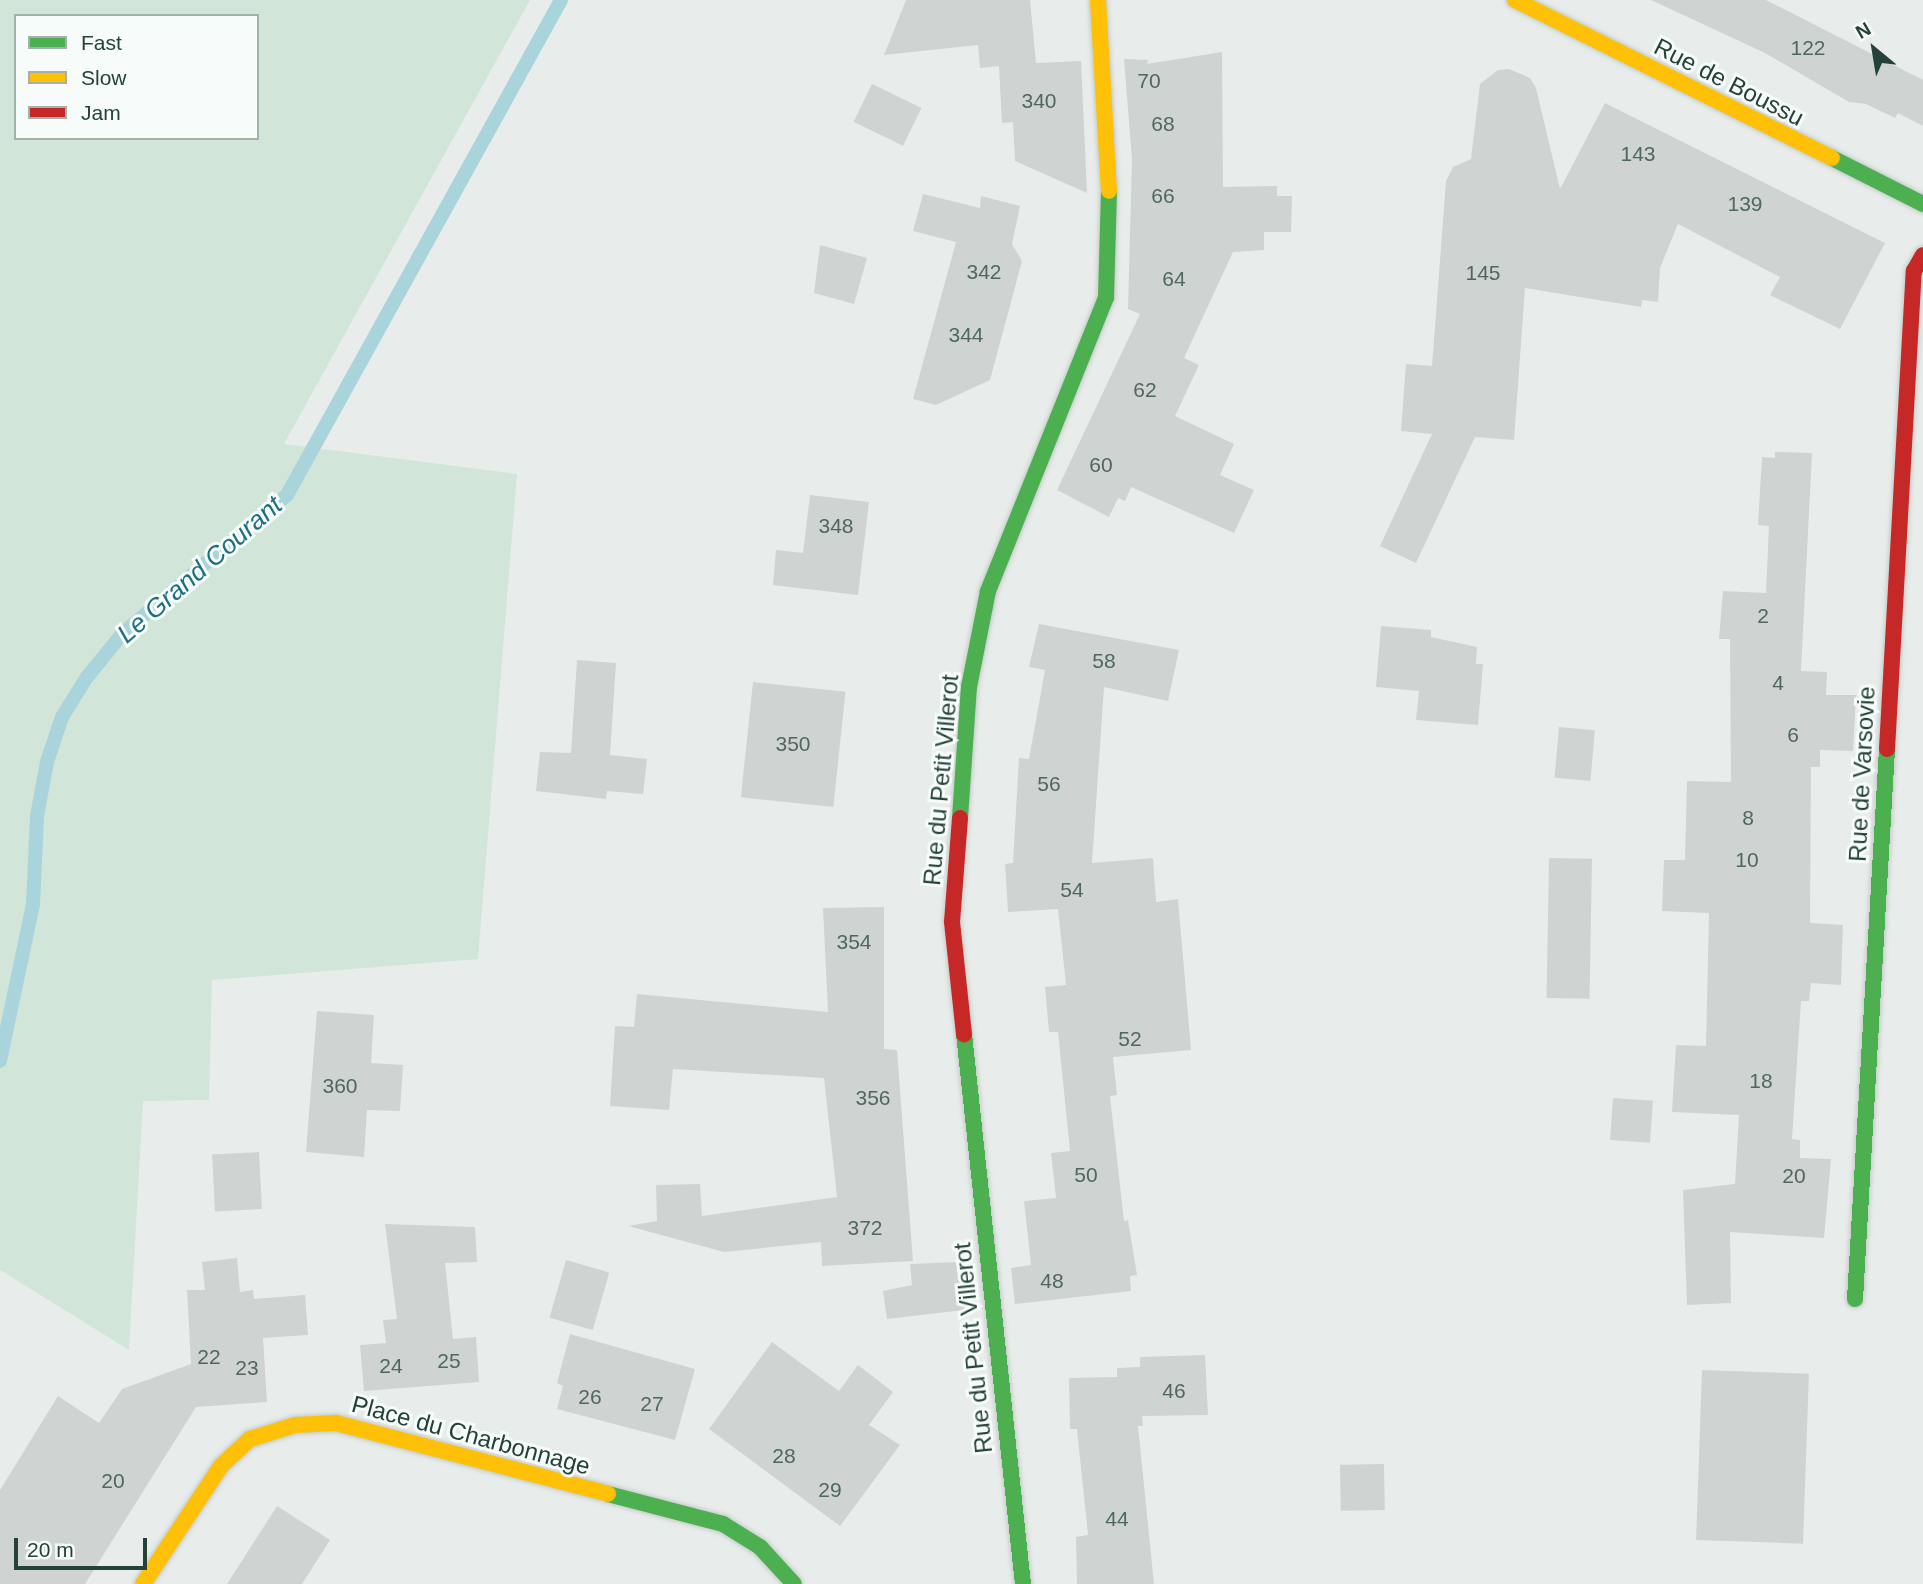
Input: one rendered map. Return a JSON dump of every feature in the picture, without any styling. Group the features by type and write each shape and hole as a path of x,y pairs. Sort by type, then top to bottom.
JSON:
{"street":[{"name":"Rue du Petit Villerot","path":"1023,1584 952,922 969,687 988,592 1106,298 1110,159 1098,0"},
{"name":"Rue de Boussu","path":"1515,0 1923,204"},
{"name":"Rue de Varsovie","path":"1855,1299 1914,271 1923,255"},
{"name":"Place du Charbonnage","path":"143,1584 221,1466 250,1439 295,1425 336,1423 723,1524 760,1547 794,1584"}],"green space":[{"path":"0,0 530,0 284,444 517,474 478,959 212,980 209,1100 143,1101 129,1350 0,1270"}],"building":[{"path":"906,0 1030,0 1036,63 1081,61 1087,193 1015,161 1013,122 1002,123 999,66 980,68 978,45 884,55"},
{"path":"1651,0 1766,0 1923,80 1923,126 1898,113 1895,118 1866,104 1849,102 1765,53"},
{"path":"1222,52 1223,187 1277,186 1277,196 1292,196 1291,232 1264,232 1264,250 1233,252 1184,358 1199,365 1175,416 1234,444 1220,475 1254,490 1234,533 1131,487 1125,501 1118,498 1109,517 1057,490 1140,314 1128,309 1132,159 1124,59 1148,60 1147,64"},
{"path":"1509,69 1530,78 1536,88 1560,189 1605,103 1885,243 1840,329 1770,295 1780,277 1678,224 1660,268 1658,302 1642,300 1641,307 1525,288 1514,440 1475,437 1416,563 1380,546 1432,434 1401,431 1406,364 1432,366 1446,181 1453,167 1471,159 1480,84 1498,70"},
{"path":"872,84 921,108 903,146 854,122"},
{"path":"923,194 980,208 981,196 1020,206 1012,244 1022,261 990,380 936,405 913,399 956,242 913,231"},
{"path":"820,245 867,258 854,304 814,293"},
{"path":"1775,452 1812,453 1801,671 1827,672 1826,695 1856,695 1853,751 1820,750 1820,767 1811,767 1810,923 1843,925 1841,985 1811,983 1809,1001 1801,1001 1792,1139 1800,1140 1800,1158 1831,1159 1824,1238 1730,1232 1731,1303 1687,1305 1683,1190 1735,1184 1739,1115 1672,1112 1676,1045 1706,1046 1709,913 1662,911 1664,860 1685,860 1687,781 1731,782 1730,639 1719,639 1723,591 1766,593 1769,526 1758,525 1762,457 1775,458"},
{"path":"810,495 869,502 858,595 773,585 776,550 803,553"},
{"path":"1039,624 1179,650 1168,701 1104,687 1092,863 1153,858 1156,902 1178,899 1191,1050 1113,1057 1117,1095 1110,1096 1124,1221 1128,1220 1137,1275 1130,1276 1131,1291 1015,1304 1011,1268 1031,1265 1024,1201 1056,1198 1051,1153 1070,1151 1058,1032 1049,1032 1045,987 1066,985 1058,909 1008,912 1005,864 1013,863 1019,758 1029,759 1045,670 1029,667"},
{"path":"1381,626 1431,630 1431,637 1477,647 1476,664 1483,664 1478,725 1416,720 1419,691 1376,687"},
{"path":"577,660 616,663 610,755 647,759 643,794 607,791 606,799 536,791 540,752 571,753"},
{"path":"753,682 845,692 833,807 741,797"},
{"path":"1559,727 1595,730 1590,781 1555,778"},
{"path":"1549,858 1592,859 1590,999 1547,998"},
{"path":"884,907 884,1049 897,1050 913,1261 822,1266 821,1242 724,1252 628,1226 657,1221 656,1185 700,1184 702,1216 837,1197 824,1078 673,1069 669,1110 610,1106 615,1026 634,1027 637,994 828,1012 823,908"},
{"path":"317,1011 374,1015 371,1063 403,1065 400,1111 367,1110 364,1157 306,1152"},
{"path":"1613,1098 1653,1101 1650,1143 1610,1140"},
{"path":"259,1152 262,1209 215,1211 212,1154"},
{"path":"385,1224 475,1227 477,1262 445,1263 453,1339 476,1337 479,1382 364,1391 360,1345 386,1343 383,1320 397,1319"},
{"path":"237,1258 240,1292 253,1290 254,1299 305,1295 308,1335 263,1338 267,1402 196,1407 85,1584 0,1584 0,1490 58,1396 99,1423 122,1389 191,1364 187,1290 205,1290 202,1262"},
{"path":"566,1260 609,1272 593,1330 549,1318"},
{"path":"957,1262 958,1277 968,1276 972,1309 887,1319 883,1291 912,1285 910,1264"},
{"path":"570,1334 695,1369 675,1440 557,1409 563,1386 557,1383"},
{"path":"772,1342 839,1391 858,1365 893,1392 869,1425 900,1445 840,1526 709,1429"},
{"path":"1205,1355 1208,1415 1142,1416 1143,1426 1138,1426 1154,1584 1077,1584 1076,1537 1088,1535 1077,1429 1070,1429 1069,1378 1117,1377 1117,1368 1140,1367 1140,1357"},
{"path":"1702,1370 1809,1374 1803,1544 1696,1540"},
{"path":"1384,1464 1385,1510 1341,1511 1340,1465"},
{"path":"277,1506 330,1540 302,1584 227,1584"}],"waterway":[{"name":"Le Grand Courant","path":"0,1061 33,905 37,816 47,762 62,717 87,677 123,633 287,495 561,0"}],"traffic: fast":[{"path":"1832,158 1923,204"},
{"path":"960,818 969,687 988,591 1106,298 1109,191"},
{"path":"1855,1299 1887,749"},
{"path":"964,1034 1023,1584"},
{"path":"608,1494 723,1524 760,1547 794,1584"}],"traffic: slow":[{"path":"1098,0 1109,191"},
{"path":"1515,0 1832,158"},
{"path":"143,1584 221,1466 250,1439 295,1425 336,1423 608,1494"}],"traffic: jam":[{"path":"1887,749 1914,271 1923,255"},
{"path":"960,818 952,922 964,1034"}]}
